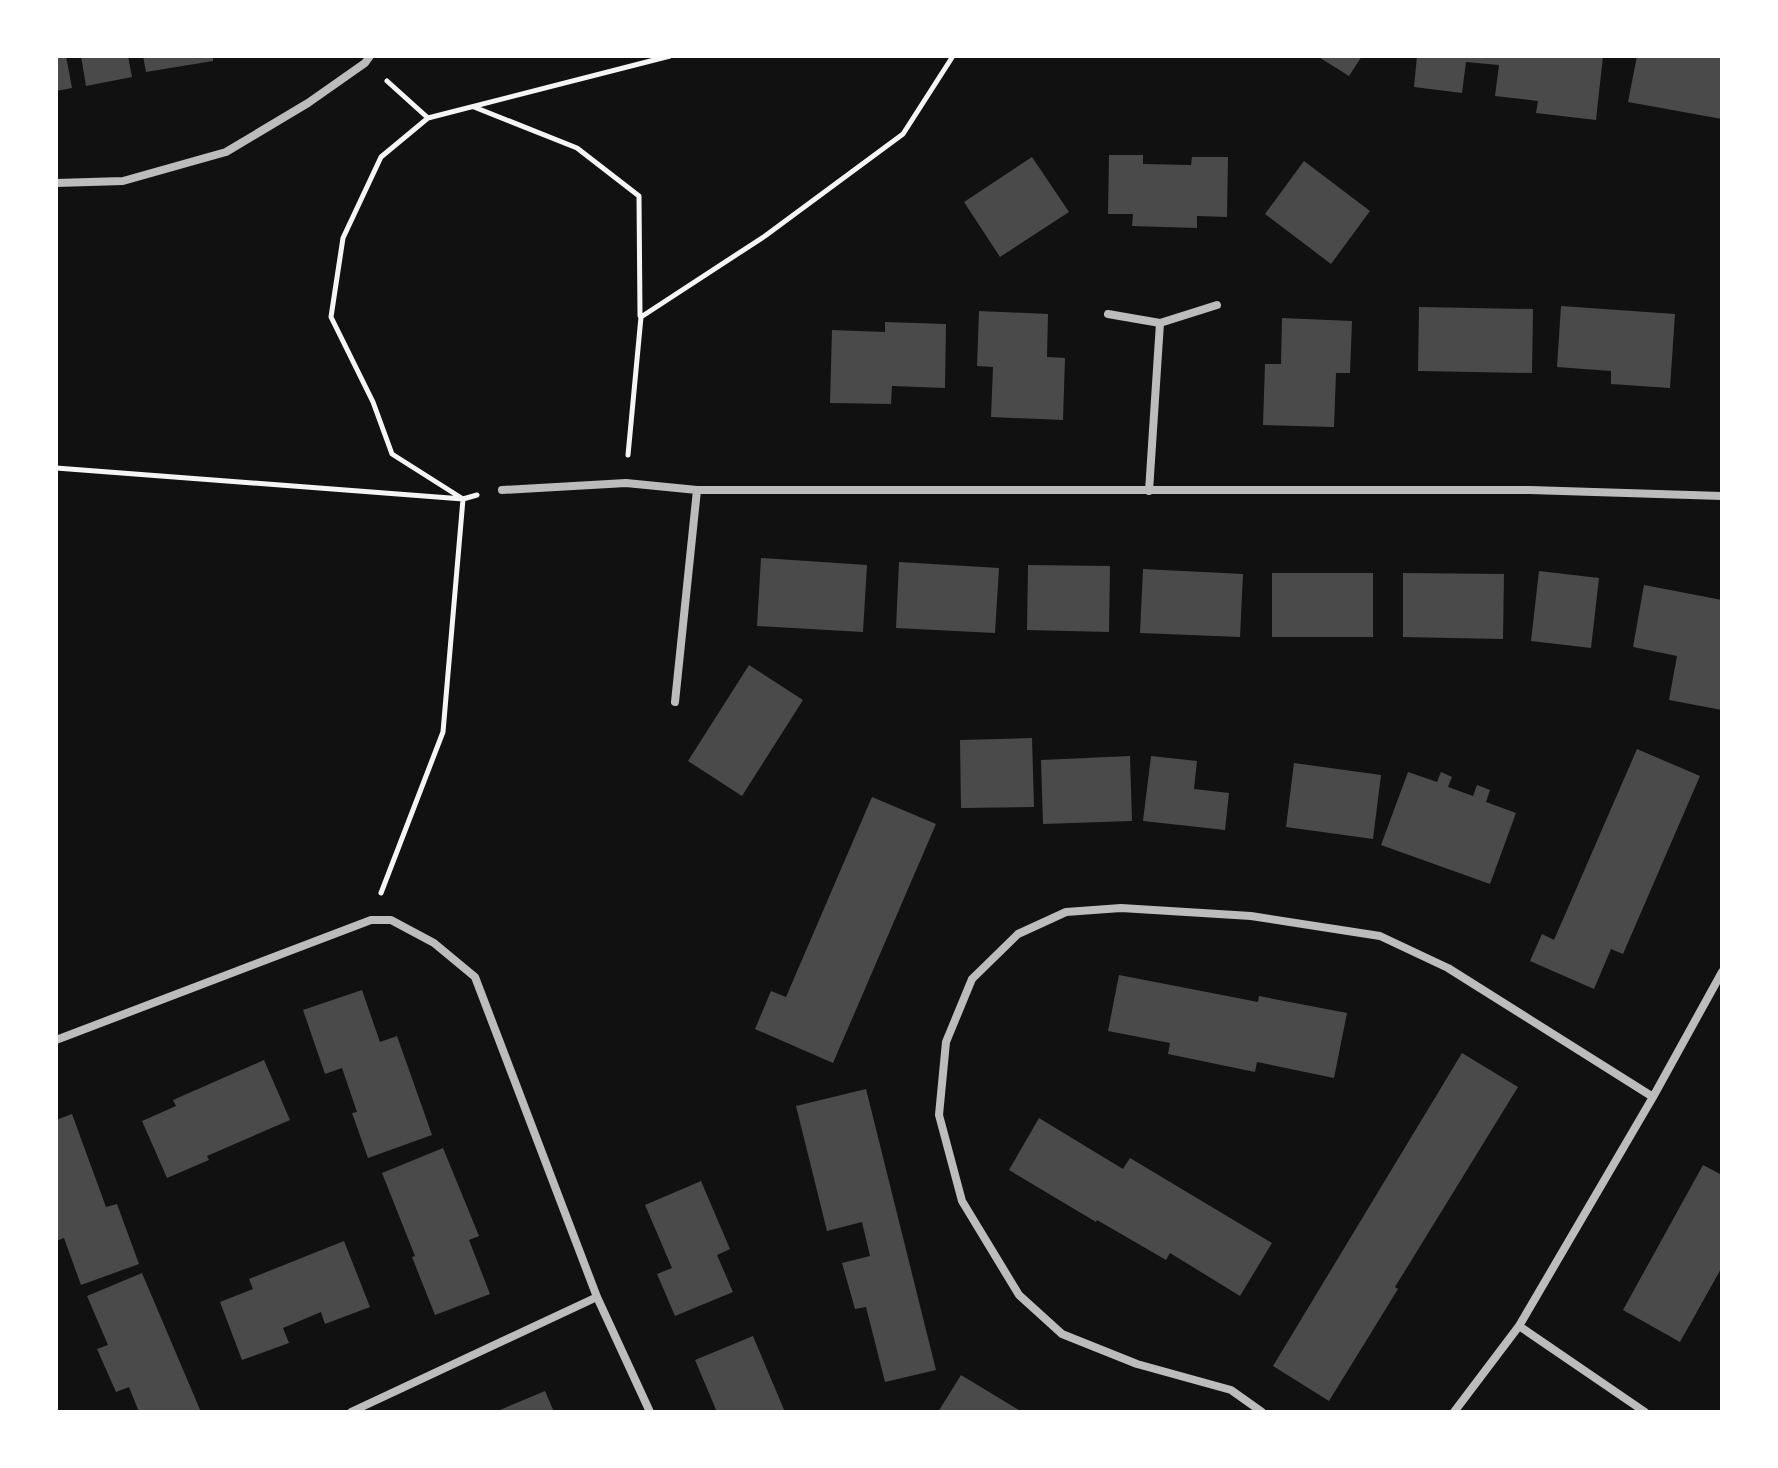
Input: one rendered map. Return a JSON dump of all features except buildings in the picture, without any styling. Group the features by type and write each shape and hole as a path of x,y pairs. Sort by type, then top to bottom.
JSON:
{"street":[{"path":"56,183 123,181 226,152 308,103 368,59"},
{"path":"1108,314 1160,323 1217,305"},
{"path":"1149,491 1160,323"},
{"path":"502,490 626,483 697,490 1530,490 1722,496"},
{"path":"675,702 697,490"},
{"path":"1262,1412 1231,1390 1137,1364 1062,1334 1019,1295 962,1201 939,1115 946,1042 972,979 1018,934 1066,912 1121,908 1251,916 1380,936 1448,968 1653,1097"},
{"path":"56,1040 371,920 391,920 434,943 475,977 597,1297 650,1412"},
{"path":"1454,1412 1519,1326 1722,972"},
{"path":"351,1412 597,1297"},
{"path":"1519,1326 1645,1412"}],"path":[{"path":"463,499 392,454 373,402 331,317 343,238 381,157 428,118 670,56"},
{"path":"641,317 765,236 903,134 953,56"},
{"path":"368,59 428,118"},
{"path":"472,107 577,148 639,196 641,317 626,483"},
{"path":"56,468 463,499 502,490"},
{"path":"371,920 443,732 463,499"}]}
